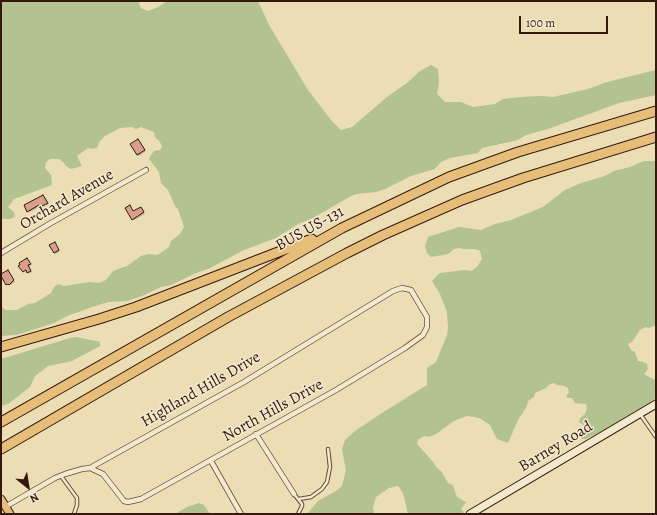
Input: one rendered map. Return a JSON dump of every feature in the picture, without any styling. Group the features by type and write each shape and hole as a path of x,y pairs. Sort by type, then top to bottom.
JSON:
{"highway":[{"name":"BUS US-131","path":"1,422 342,228 449,177 518,152 656,111"},
{"path":"2,448 228,318 365,244 469,198 538,174 656,137"},
{"path":"1,347 99,319 143,304 342,228"}],"main road":[{"path":"1,499 10,514"}],"street":[{"name":"Orchard Avenue","path":"1,253 146,170"},
{"name":"Highland Hills Drive","path":"6,506 61,476 90,468 244,382 393,291 399,288 406,288"},
{"name":"North Hills Drive","path":"90,468 103,474 121,498 128,502 141,499 336,390 420,338 427,327 427,317 412,290 406,288"},
{"name":"Barney Road","path":"470,514 656,404"},
{"path":"256,434 294,494"},
{"path":"211,461 241,514"}],"lane":[{"path":"640,414 656,437"},
{"path":"299,499 311,497 322,489 327,482 330,467 328,450"},
{"path":"61,476 78,498 74,514"},
{"path":"294,494 302,504 298,514"}],"green space":[{"path":"1,1 138,1 141,8 148,11 167,1 258,1 269,25 308,90 331,120 341,130 352,127 420,71 431,65 438,69 439,83 437,94 445,102 461,102 473,107 495,104 503,99 540,96 553,97 656,70 656,95 619,103 548,129 526,135 518,140 482,148 478,153 450,158 441,162 435,169 411,176 385,189 351,196 313,218 298,224 276,238 244,250 208,269 171,285 161,287 127,301 108,302 95,306 67,316 54,323 16,335 1,336 1,306 5,310 17,310 28,304 35,303 51,293 54,287 58,284 64,286 90,282 99,283 106,280 113,271 127,266 141,256 149,254 157,255 165,250 169,247 171,241 180,234 184,227 178,209 175,206 168,190 161,183 159,172 149,159 154,151 160,150 162,147 160,142 155,137 154,132 141,127 136,129 132,127 120,128 105,136 99,142 97,148 88,148 77,156 82,166 71,169 59,159 50,159 46,162 45,168 51,175 52,185 14,199 8,207 14,212 15,217 10,219 1,219"},
{"path":"644,161 656,161 656,325 649,328 645,327 640,330 632,342 628,344 631,350 635,352 638,361 647,364 648,369 644,374 655,380 656,398 612,426 586,439 582,439 580,436 585,426 579,422 580,418 585,414 587,408 586,404 575,403 572,398 566,397 569,392 568,388 554,383 535,393 534,397 528,401 527,406 518,420 508,443 497,439 490,425 481,419 467,416 454,421 436,434 429,437 424,436 418,440 417,444 441,471 448,483 453,485 457,497 466,502 461,509 464,512 461,514 408,514 403,493 398,486 389,488 376,497 373,508 374,514 307,514 318,501 342,486 346,470 342,449 345,440 355,431 427,385 427,368 436,362 447,335 448,328 447,312 440,294 432,281 440,273 465,270 471,271 477,267 482,259 480,251 475,249 459,248 454,249 448,254 431,257 427,253 425,246 428,237 459,227 481,230 495,224 511,220 543,207 565,190"},
{"path":"76,337 100,342 100,346 72,361 48,366 35,376 30,387 8,404 1,406 1,359"},
{"path":"199,503 204,505 210,514 175,514 187,507"}],"building":[{"path":"138,139 145,150 137,155 130,144"},
{"path":"43,195 48,203 40,207 39,205 27,212 24,205"},
{"path":"130,205 133,211 141,207 144,212 132,220 125,208"},
{"path":"55,242 59,250 54,253 49,245"},
{"path":"27,258 31,264 28,265 31,271 27,273 26,270 23,272 18,266 20,265 19,263"},
{"path":"8,270 14,280 9,285 6,285 1,274"}]}
